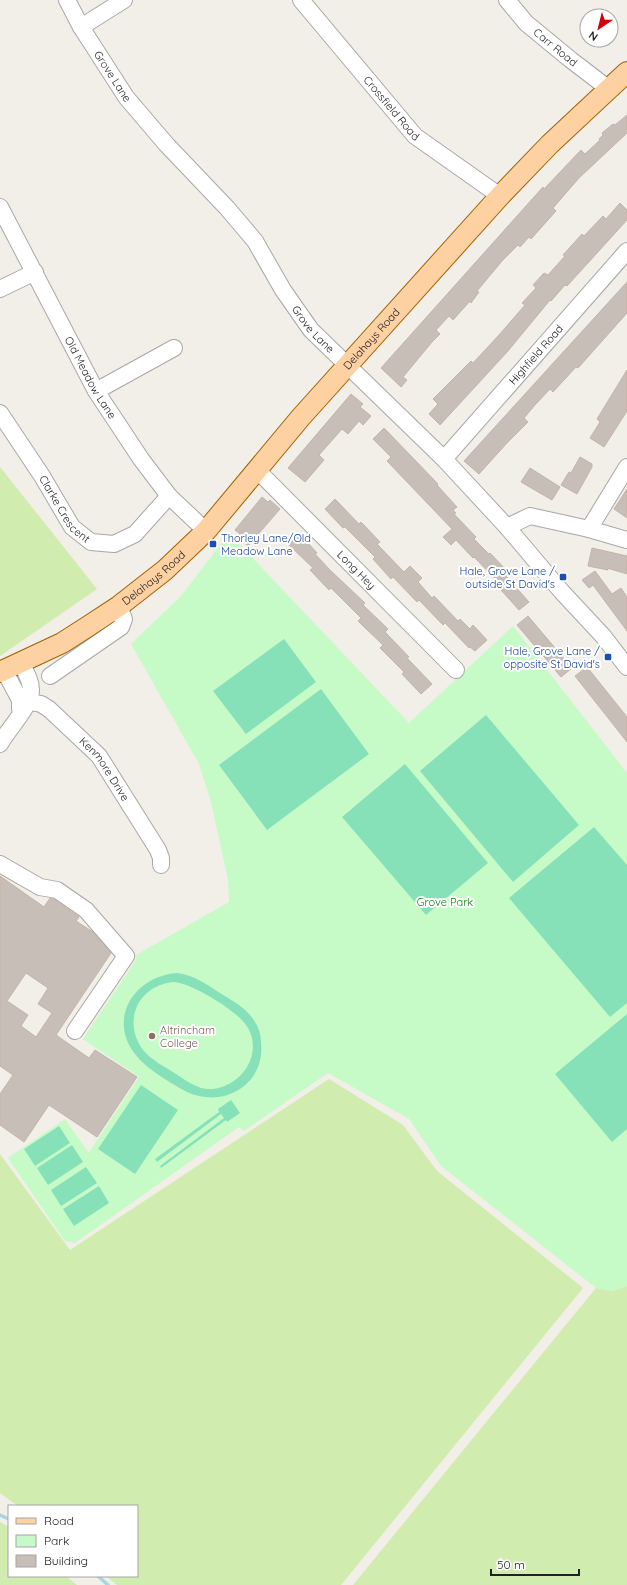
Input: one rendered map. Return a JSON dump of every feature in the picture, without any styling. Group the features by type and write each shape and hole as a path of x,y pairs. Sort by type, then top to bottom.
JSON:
{"main road":[{"name":"Delahays Road","path":"8,668 62,643 119,606 165,570 206,531 347,365 500,196 550,144 627,72"}],"street":[{"name":"Grove Lane","path":"67,0 81,27 126,97 166,144 227,208 255,241 283,290 311,330 444,459 507,527 562,592 603,636 627,667"},
{"path":"81,27 124,0"},
{"name":"Crossfield Road","path":"301,0 415,136 500,196"},
{"name":"Carr Road","path":"507,0 526,23 571,60 610,89"},
{"name":"Old Meadow Lane","path":"0,207 96,391 141,459 169,496 206,531"},
{"name":"Highfield Road","path":"444,459 627,251"},
{"path":"0,289 35,272"},
{"path":"96,391 174,348"},
{"name":"Clarke Crescent","path":"0,413 42,476 72,527 91,542 114,544 135,534 169,496"},
{"path":"589,529 627,467"},
{"name":"Long Hey","path":"257,470 456,670"},
{"path":"507,527 530,516 589,529 627,540"},
{"name":"Delahays Road","path":"50,676 121,627 124,619 119,606"},
{"path":"0,744 23,705 8,668"},
{"name":"Kenmore Drive","path":"23,705 41,704 49,709 98,756 158,850 161,858 161,865"},
{"path":"0,864 40,887 57,890 86,910 126,956 75,1031"}],"green space":[{"path":"0,467 97,589 0,656"},
{"name":"Grove Park","path":"229,533 409,723 513,626 627,773 627,1286 612,1291 596,1288 441,1166 409,1119 328,1073 244,1131 239,1127 75,1243 65,1241 8,1158 65,1119 88,1152 90,1151 139,1077 83,1039 136,960 136,955 229,902 228,880 211,802 199,764 131,644 182,595"},
{"path":"284,639 316,682 246,734 213,691"},
{"path":"321,689 369,754 267,830 219,765"},
{"path":"486,715 579,825 513,882 420,771"},
{"path":"405,764 488,863 426,915 342,817"},
{"path":"594,827 627,865 627,1003 610,1017 509,898"},
{"path":"177,973 205,983 235,1002 252,1017 260,1034 261,1057 257,1070 250,1081 240,1089 228,1095 215,1097 201,1096 187,1092 152,1070 135,1054 127,1040 124,1027 125,1013 130,1001 138,990 149,982 162,976","holes":["174,982 213,998 233,1012 246,1025 251,1035 253,1046 252,1057 241,1075 233,1082 223,1087 207,1089 193,1084 151,1058 144,1051 137,1040 134,1028 134,1017 137,1007 143,998 151,990 161,985"]},
{"path":"627,1014 627,1129 612,1142 555,1074"},
{"path":"329,1079 403,1125 437,1171 583,1288 341,1585 117,1585 107,1577 138,1577 138,1505 17,1505 0,1493 0,1154 70,1250"},
{"path":"141,1085 178,1110 135,1174 98,1149"},
{"path":"231,1100 240,1113 227,1122 226,1120 161,1168 160,1166 224,1118 221,1114 157,1162 155,1159 219,1112 218,1109"},
{"path":"59,1126 70,1143 35,1166 24,1149"},
{"path":"72,1145 83,1162 48,1185 37,1168"},
{"path":"86,1167 97,1183 61,1206 51,1190"},
{"path":"99,1186 109,1203 74,1226 63,1209"},
{"path":"627,1286 627,1585 353,1585 596,1288 612,1291"},
{"path":"0,1522 8,1526 8,1577 67,1577 77,1585 0,1585"}],"building":[{"path":"627,115 627,133 579,178 553,208 556,211 531,239 529,237 520,247 518,245 502,261 477,291 479,292 471,303 470,301 453,320 449,316 436,330 440,334 403,377 407,380 401,387 381,368 543,187 544,189 581,150 585,154 600,140 599,139 603,135 602,133"},
{"path":"620,203 627,210 627,220 567,286 565,285 551,301 550,300 508,351 440,425 429,414 438,404 433,399 471,361 473,363 499,335 525,305 522,303 536,288 533,285 544,273 548,275 565,256 563,255 582,234 584,236 603,216 606,219"},
{"path":"627,282 627,313 578,368 576,367 553,392 550,389 535,405 524,418 528,422 479,474 464,461"},
{"path":"627,370 627,411 604,447 590,438 600,422 597,419"},
{"path":"351,394 363,404 360,407 371,416 363,425 359,421 348,434 342,429 319,455 324,460 305,482 288,468"},
{"path":"384,428 438,484 437,485 457,507 453,510 456,513 454,514 476,537 474,539 509,573 506,576 529,602 519,610 501,590 504,588 474,557 473,558 456,540 451,545 443,537 452,529 387,461 391,457 373,439"},
{"path":"580,457 592,464 592,467 577,494 561,485 569,472 571,473"},
{"path":"530,468 560,487 552,500 521,482"},
{"path":"627,489 627,518 614,509"},
{"path":"262,497 268,502 270,500 280,509 248,546 238,537 240,534 235,530"},
{"path":"335,499 359,524 361,522 380,542 377,544 404,572 410,566 422,578 418,582 432,598 434,596 458,621 460,619 470,629 473,625 487,640 475,651 470,647 469,648 445,623 443,625 419,600 417,602 393,577 391,579 373,559 375,557 345,527 343,528 325,509"},
{"path":"293,533 296,536 298,534 308,543 317,553 315,554 330,570 365,603 363,605 388,629 385,632 432,684 421,694 402,674 404,672 380,648 383,645 358,621 361,618 331,588 329,590 310,570 313,568 288,544 286,540"},
{"path":"592,548 627,556 627,574 607,568 608,570 588,566"},
{"path":"595,571 612,594 621,588 627,597 627,631 593,585 589,588 582,580"},
{"path":"528,616 572,668 561,677 517,625"},
{"path":"587,667 627,717 627,742 575,676"},
{"path":"0,876 44,907 50,898 79,917 76,921 93,932 111,953 56,1035 89,1058 95,1050 137,1077 97,1137 49,1105 24,1142 0,1125 0,1094 13,1075 0,1066","holes":["26,973 48,988 38,1004 52,1013 36,1037 21,1026 28,1015 7,1001"]}],"waterway":[{"path":"0,1515 8,1519"},
{"path":"99,1577 108,1585"}],"place":[{"name":"Thorley Lane/Old Meadow Lane","path":"213,544"},
{"name":"Hale, Grove Lane / outside St David's","path":"563,577"},
{"name":"Hale, Grove Lane / opposite St David's","path":"608,657"},
{"name":"Altrincham College","path":"152,1036"}]}
